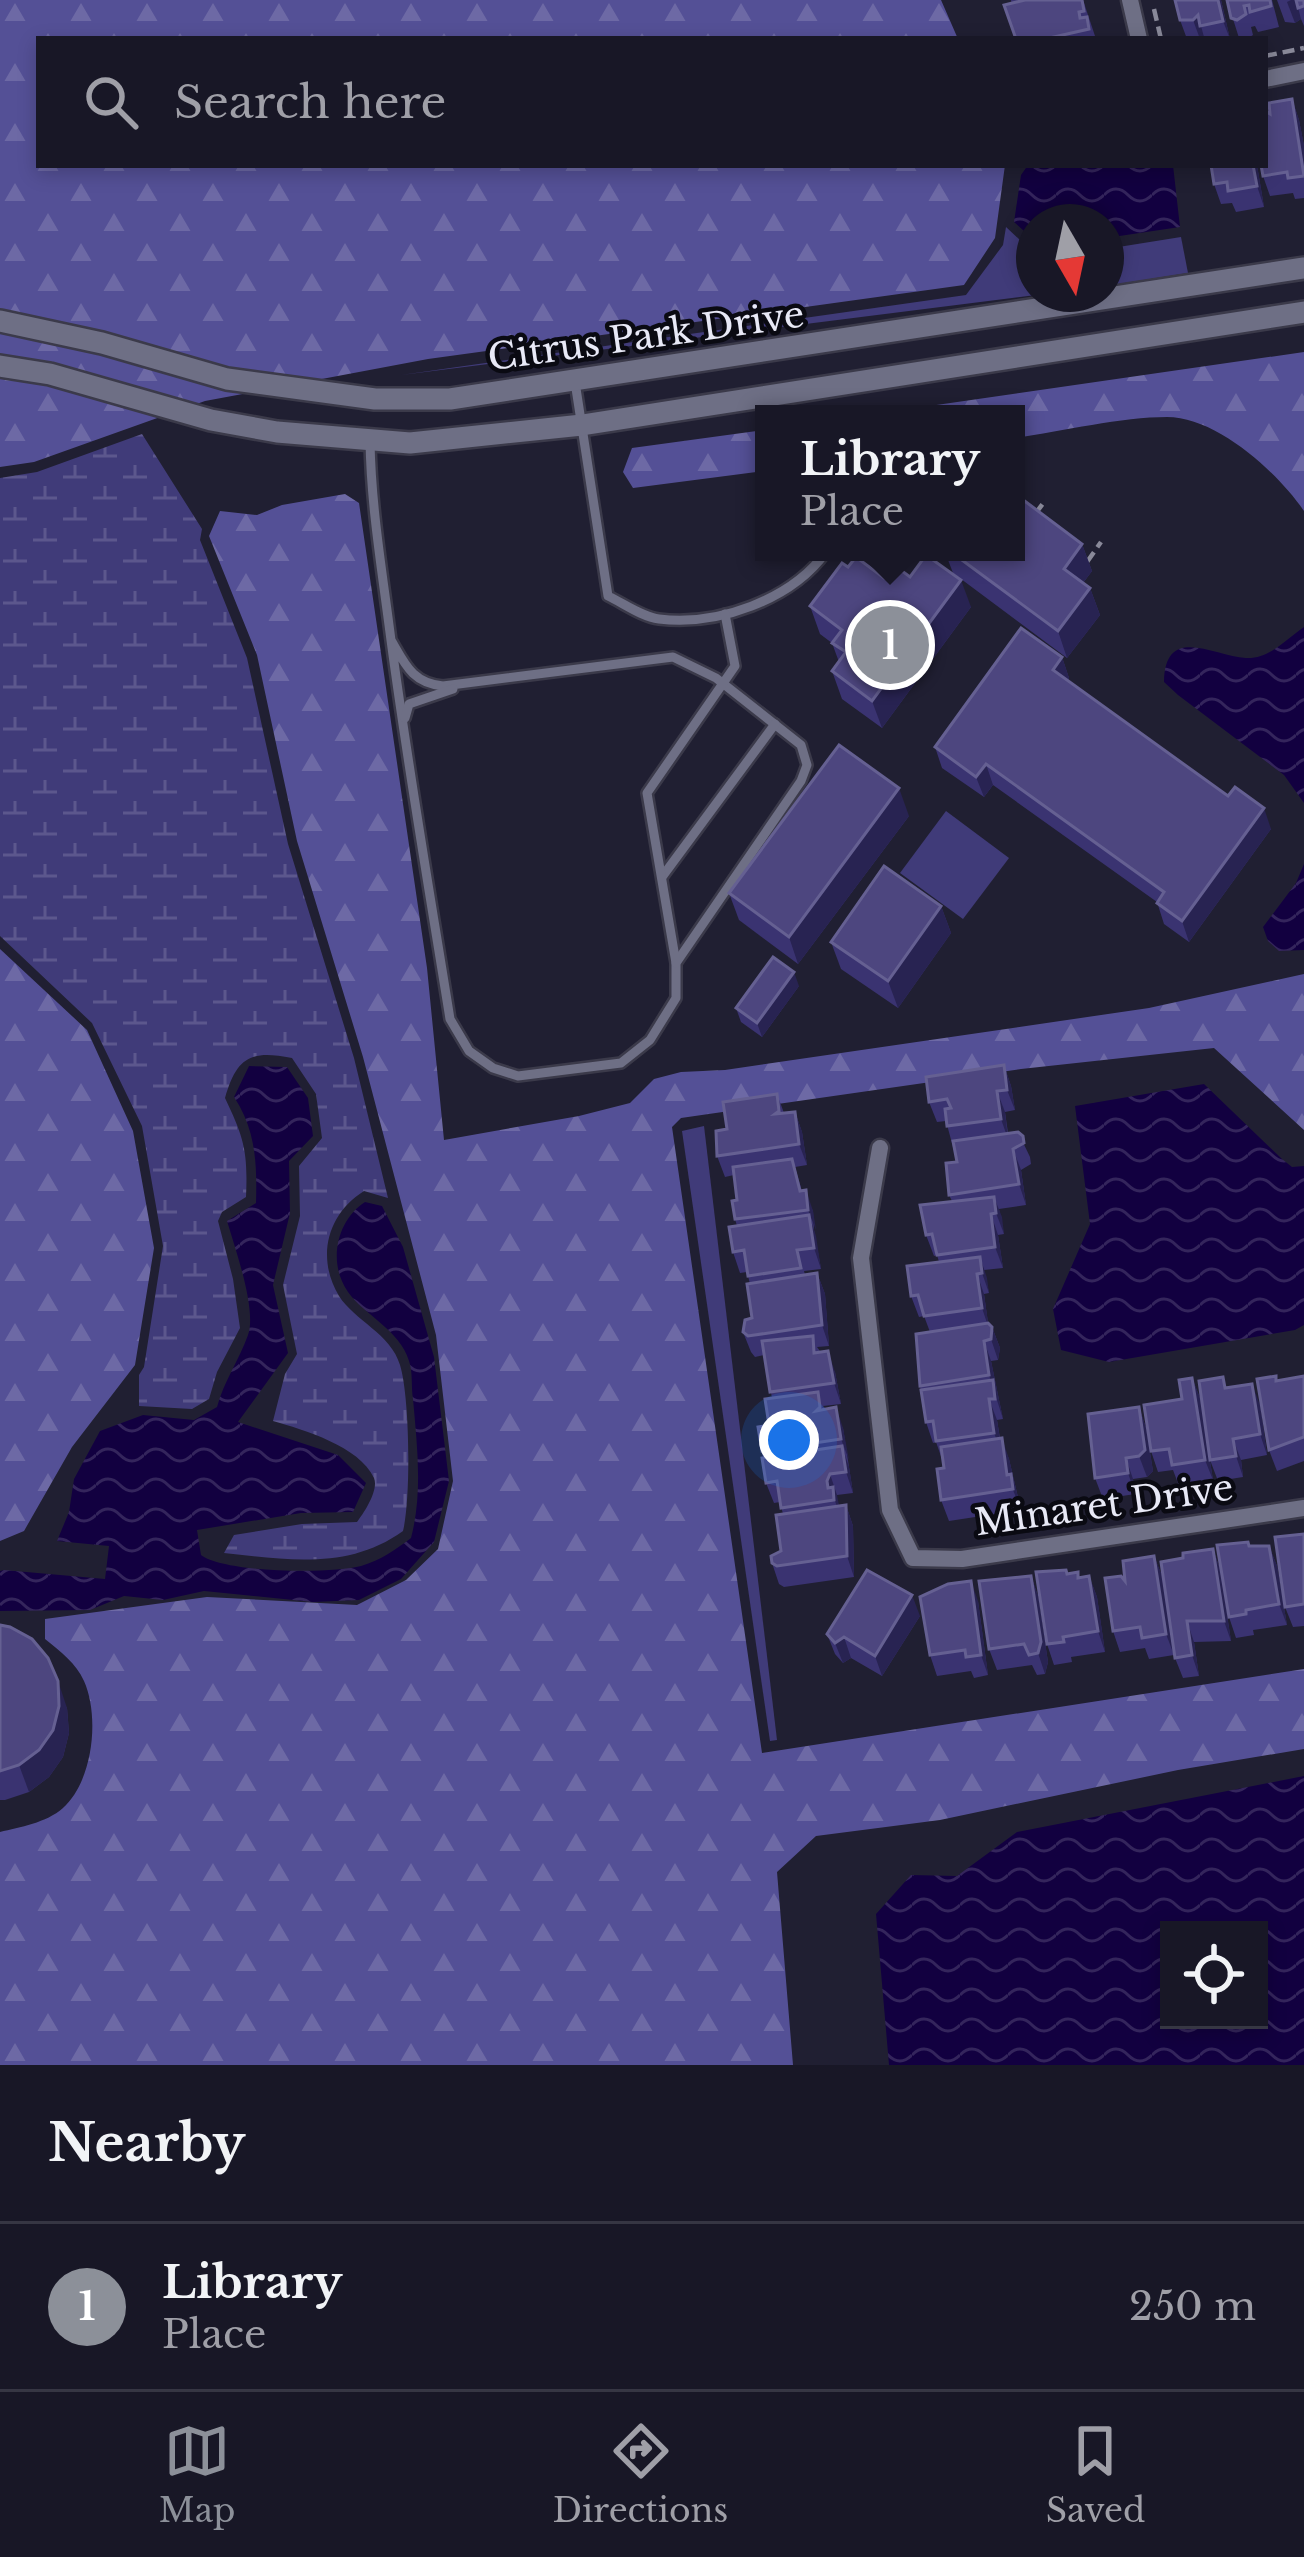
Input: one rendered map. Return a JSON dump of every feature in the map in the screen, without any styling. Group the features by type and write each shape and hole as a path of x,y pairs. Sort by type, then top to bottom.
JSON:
{"street":[{"path":"1130,0 1137,36"},
{"path":"1268,78 1304,71"},
{"name":"Citrus Park Drive","path":"0,321 102,343 227,379 375,399 450,399 1304,268"},
{"path":"0,366 50,374 211,420 277,432 370,441 494,436 1304,313"},
{"name":"Minaret Drive","path":"880,1148 861,1258 890,1510 913,1558 962,1559 1304,1508"}],"lane":[{"path":"575,382 608,596 656,619 725,614 783,595 817,561"},
{"path":"370,441 370,483 391,640 450,1019 470,1051 493,1068 518,1076 621,1063 650,1040 676,998 676,963 647,793 735,666 725,614"},
{"path":"391,640 410,674 427,684 673,657 725,685 801,745 807,765 801,781 676,963"},
{"path":"403,724 409,704 481,680"},
{"path":"662,877 775,724"}],"path":[{"path":"1151,0 1160,36"},
{"path":"1268,55 1304,48"},
{"path":"1028,524 1045,501"},
{"path":"1085,565 1101,542"}],"green space":[{"path":"0,0 941,0 957,36 36,36 36,168 1005,168 995,238 964,285 428,359 205,401 34,462 0,467"},
{"path":"1006,227 1016,236 1016,298 401,375 966,295 1003,245"},
{"path":"1181,237 1188,273 1124,283 1124,246"},
{"path":"1304,352 1304,511 1244,449 1186,419 1131,419 1025,437 1025,405 936,405"},
{"path":"755,431 755,472 633,488 623,472 632,448"},
{"path":"142,434 202,529 200,540 247,658 288,844 354,1058 388,1198 364,1191 351,1201 334,1224 327,1252 339,1296 389,1345 400,1365 407,1423 406,1516 403,1531 340,1557 224,1553 234,1535 302,1524 357,1522 374,1489 367,1467 344,1448 273,1421 285,1374 297,1354 283,1285 300,1216 299,1166 322,1138 316,1094 292,1058 256,1056 235,1073 225,1098 243,1145 246,1197 222,1212 218,1221 240,1328 209,1399 192,1409 139,1406 139,1375 163,1246 142,1126 92,1023 0,936 0,478 37,472"},
{"path":"345,494 359,503 427,968 444,1140 630,1103 654,1079 681,1072 725,1070 1149,1008 1304,974 1304,1130 1214,1048 1021,1069 681,1118 672,1127 762,1753 1304,1669 1304,1749 940,1820 816,1836 777,1872 793,2065 0,2065 0,1832 41,1821 63,1808 81,1782 91,1748 92,1712 84,1681 45,1639 45,1619 207,1597 357,1605 406,1580 438,1549 453,1481 436,1335 363,1057 297,841 257,655 209,536 220,511 257,515 282,505"},
{"path":"946,811 1009,858 963,919 900,873"},
{"path":"0,949 87,1030 133,1131 154,1248 135,1365 72,1447 24,1531 0,1541"},
{"path":"704,1126 777,1740 770,1741 682,1131"}],"water":[{"path":"1026,168 1173,168 1180,227 1124,235 1124,204 1017,204"},
{"path":"1304,627 1304,803 1284,775 1164,682 1167,664 1182,648 1255,657"},
{"path":"1304,864 1304,950 1279,951 1268,941 1263,927 1296,883"},
{"path":"249,1066 287,1067 308,1098 313,1136 289,1161 290,1213 273,1285 288,1353 238,1422 338,1455 366,1483 353,1512 301,1513 197,1530 201,1555 254,1568 346,1569 368,1564 411,1538 418,1469 410,1365 398,1340 348,1292 338,1268 342,1230 365,1202 382,1206 403,1247 434,1357 449,1481 434,1542 401,1579 359,1600 313,1602 204,1591 163,1600 124,1596 90,1610 0,1611 0,1571 105,1579 109,1546 57,1541 69,1512 74,1479 100,1431 143,1415 194,1420 217,1407 250,1324 244,1279 227,1221 256,1203 254,1148 234,1097"},
{"path":"1204,1084 1282,1159 1292,1167 1304,1166 1304,1325 1109,1362 1061,1350 1053,1309 1090,1224 1075,1106"},
{"path":"1304,1776 1304,2065 889,2065 876,1914 911,1875 957,1876 1017,1832"}],"building":[{"path":"1025,0 1082,0 1080,18 1087,17 1089,29 1058,36 1015,36 1004,5"},
{"path":"1175,0 1218,0 1223,21 1200,26 1198,15 1180,20"},
{"path":"1227,0 1270,0 1271,6 1250,12 1249,5 1244,6 1246,14 1237,20 1231,18"},
{"path":"1292,99 1304,176 1288,178 1287,172 1263,176 1262,168 1268,168 1269,103"},
{"path":"1211,168 1254,168 1257,186 1228,191 1227,182 1214,184"},
{"path":"1025,501 1082,544 1064,569 1090,588 1058,631 963,561 1025,561"},
{"path":"861,561 884,578 894,565 910,577 922,561 934,561 961,580 872,701 832,671 846,652 832,643 842,630 810,606 842,563 848,567"},
{"path":"1021,628 1062,657 1053,670 1228,796 1235,787 1264,808 1182,921 1157,903 1164,892 986,764 976,777 935,747"},
{"path":"839,745 899,788 789,937 729,893"},
{"path":"884,866 941,906 888,981 831,942"},
{"path":"773,957 794,972 757,1023 736,1008"},
{"path":"1004,1065 1007,1090 997,1091 1001,1119 947,1126 945,1109 951,1108 947,1099 929,1102 926,1077"},
{"path":"777,1094 779,1111 775,1114 795,1112 799,1144 717,1156 716,1131 727,1129 723,1102"},
{"path":"1018,1132 1024,1143 1013,1149 1019,1184 949,1195 946,1163 957,1162 953,1141"},
{"path":"792,1159 800,1191 806,1190 808,1210 735,1219 733,1167"},
{"path":"994,1197 995,1247 937,1255 932,1234 926,1235 920,1205"},
{"path":"809,1215 814,1248 797,1250 801,1268 748,1276 744,1250 733,1252 729,1227"},
{"path":"980,1257 982,1273 977,1274 982,1308 924,1316 918,1295 911,1296 907,1266"},
{"path":"817,1273 822,1325 748,1336 743,1332 745,1320 752,1318 747,1284"},
{"path":"988,1323 991,1339 984,1341 989,1375 920,1386 916,1334"},
{"path":"813,1336 814,1353 828,1351 834,1383 770,1392 762,1341"},
{"path":"1276,1376 1276,1381 1304,1376 1304,1437 1269,1450 1257,1379"},
{"path":"1223,1377 1225,1388 1252,1384 1260,1434 1233,1439 1236,1456 1210,1460 1199,1381"},
{"path":"1192,1378 1205,1460 1172,1465 1169,1449 1151,1451 1144,1405 1182,1399 1179,1380"},
{"path":"993,1380 995,1399 989,1399 994,1433 936,1441 933,1421 926,1422 921,1390"},
{"path":"818,1392 816,1411 836,1407 841,1439 762,1451 758,1427 769,1425 765,1399"},
{"path":"1139,1407 1145,1450 1126,1458 1128,1473 1095,1478 1088,1414"},
{"path":"1002,1438 1013,1489 941,1500 937,1469 944,1468 941,1447"},
{"path":"842,1446 846,1472 830,1474 827,1481 834,1500 781,1508 777,1481 766,1483 762,1458"},
{"path":"846,1505 847,1556 772,1563 771,1556 781,1551 776,1515"},
{"path":"1304,1534 1304,1604 1285,1607 1275,1537"},
{"path":"1248,1542 1249,1546 1269,1546 1279,1604 1229,1617 1217,1545"},
{"path":"1213,1549 1224,1621 1187,1621 1192,1655 1175,1658 1161,1562"},
{"path":"1154,1556 1166,1634 1142,1638 1140,1627 1113,1631 1105,1578 1121,1576 1125,1581 1123,1561"},
{"path":"867,1570 912,1595 875,1656 844,1637 835,1643 827,1634"},
{"path":"1066,1570 1067,1574 1078,1572 1078,1578 1089,1576 1098,1631 1047,1644 1036,1572"},
{"path":"1031,1576 1041,1642 1038,1653 1029,1655 1024,1644 989,1649 979,1581"},
{"path":"971,1581 981,1655 966,1657 965,1650 930,1655 920,1597 948,1584"},
{"path":"0,1625 32,1639 48,1658 58,1681 59,1706 53,1730 39,1750 19,1765 0,1771"}],"place":[{"name":"Library","path":"890,645"}]}
